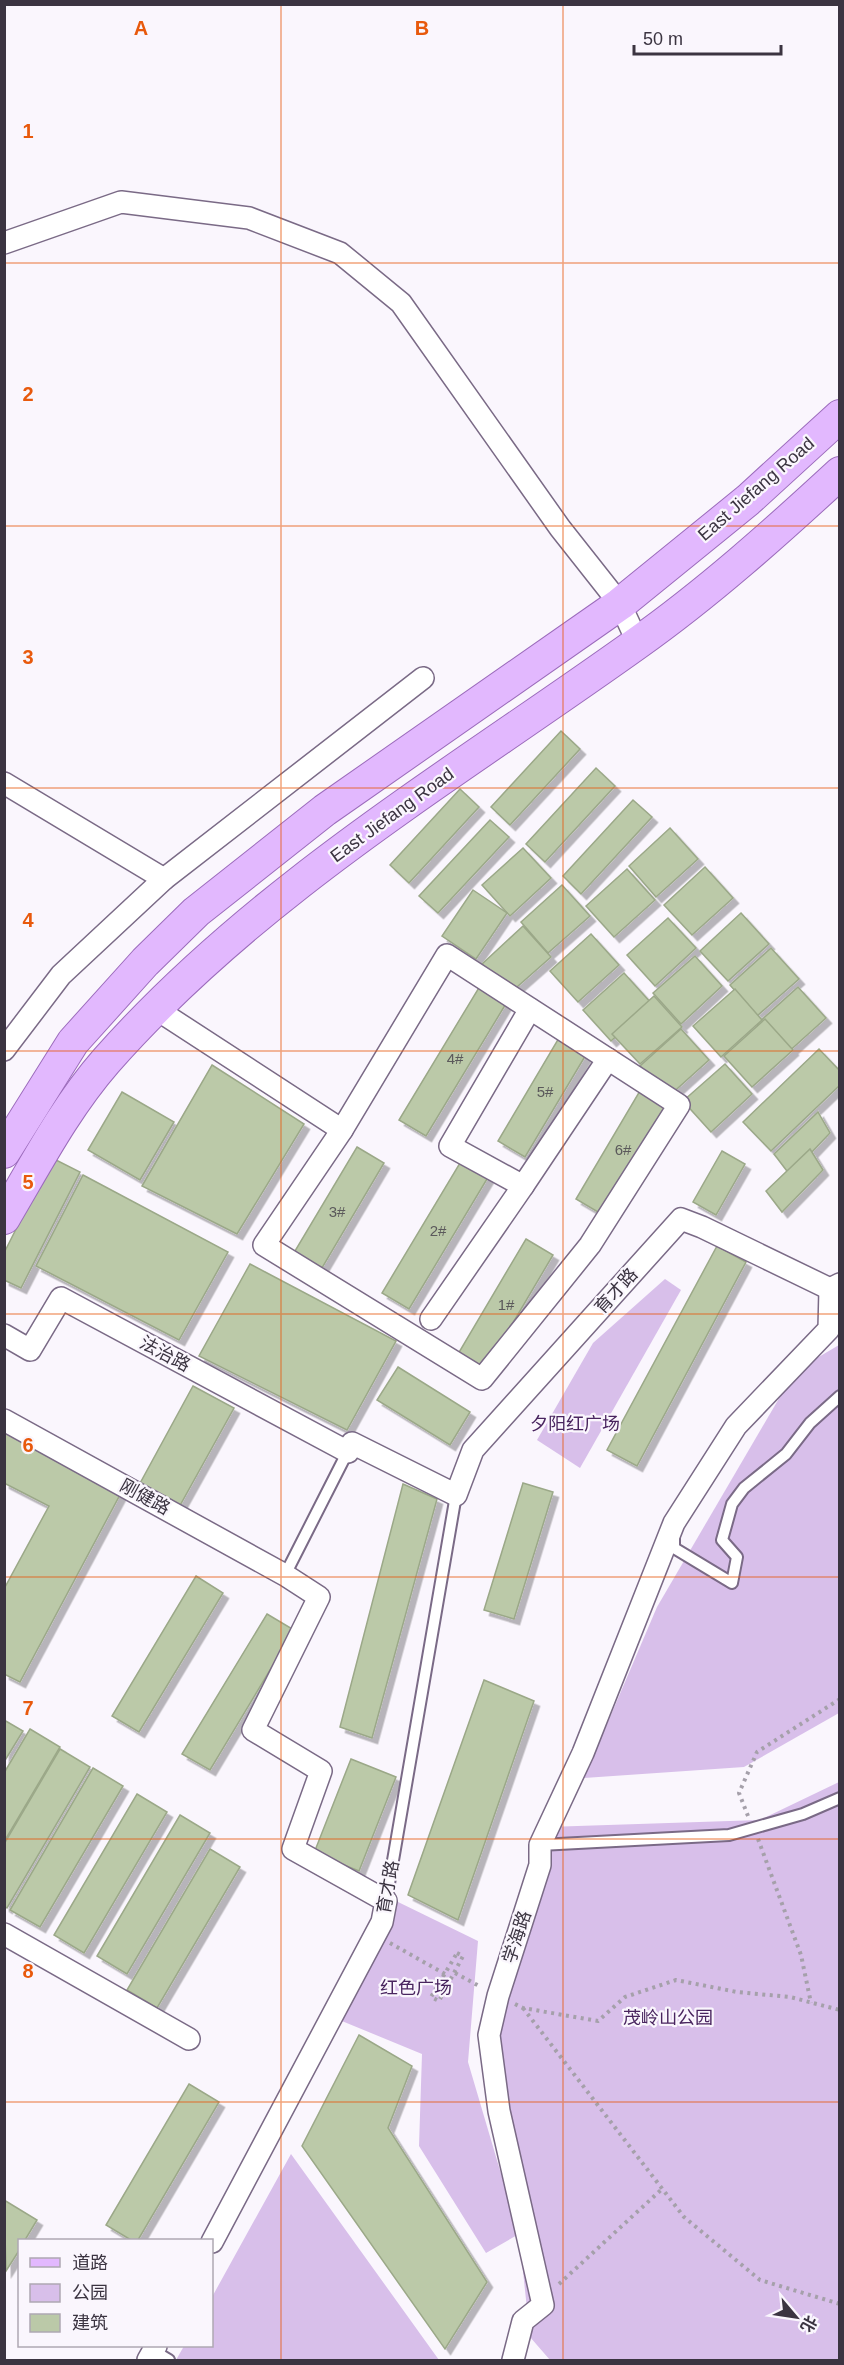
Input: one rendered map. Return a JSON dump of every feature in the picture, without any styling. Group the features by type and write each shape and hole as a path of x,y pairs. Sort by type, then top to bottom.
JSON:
{"main road":[{"name":"East Jiefang Road","path":"4,1152 74,1042 145,962 196,912 325,810 620,604 748,500 840,416"},
{"name":"East Jiefang Road","path":"4,1218 64,1116 105,1062 195,969 361,834 638,643 699,596 789,520 840,472"}],"street":[{"path":"4,243 121,202 249,218 340,253 401,303 560,528 620,604 638,643"},
{"path":"4,1050 61,975 164,879 423,678"},
{"path":"4,783 164,879"},
{"path":"447,955 530,1009 679,1105 590,1245 483,1379 264,1245 342,1130 447,955"},
{"path":"156,1009 342,1130"},
{"path":"523,1186 450,1146 530,1009"},
{"path":"431,1319 608,1059"},
{"name":"育才路","path":"456,1495 473,1450 681,1219 835,1286"},
{"name":"学海路","path":"541,2300 499,2111 489,2035 498,1996 540,1864 540,1845 583,1753 674,1523 736,1426 829,1329 835,1286"},
{"name":"法治路","path":"4,1335 30,1350 61,1298 350,1448"},
{"name":"刚健路","path":"4,1420 285,1575 319,1598 253,1730 321,1771 293,1849 386,1901"},
{"path":"350,1448 456,1495"},
{"name":"育才路","path":"213,2240 382,1922 386,1901"},
{"path":"4,1934 189,2039"},
{"path":"513,2361 523,2321 543,2305 541,2300"}],"lane":[{"path":"674,1523 674,1548 732,1583 737,1557 722,1540 732,1504 744,1488 786,1454 810,1423 840,1396"},
{"path":"285,1575 350,1448"},
{"name":"育才路","path":"386,1901 456,1495"},
{"path":"540,1845 729,1835 802,1814 840,1798"}],"path":[{"path":"375,1935 445,1974"},
{"path":"457,1953 463,1956 439,2001 431,1997 445,1974 457,1953"},
{"path":"455,1973 523,2008 598,2021 625,1997 676,1980 737,1992 790,1997 840,2010"},
{"path":"523,2008 684,2217 760,2280 840,2304"},
{"path":"541,2300 662,2189"}],"green space":[{"name":"夕阳红广场","path":"665,1279 681,1290 580,1468 537,1440 593,1343"},
{"path":"839,1345 839,1713 744,1767 584,1778 657,1607 795,1371"},
{"name":"茂岭山公园","path":"839,1782 839,2360 550,2360 530,2337 519,2234 486,2253 419,2146 422,2054 337,2019 394,1900 478,1941 468,2062 517,2228 492,2003 547,1827 760,1820"},
{"path":"291,2154 439,2360 176,2360 183,2347 213,2347 213,2295"}],"building":[{"path":"561,731 580,749 510,825 491,807"},
{"path":"596,768 615,786 545,862 526,844"},
{"path":"460,789 479,807 409,883 390,865"},
{"path":"633,800 652,817 581,894 563,876"},
{"path":"490,820 509,837 438,913 419,896"},
{"path":"670,828 698,859 656,897 629,866"},
{"path":"523,848 551,878 510,916 482,885"},
{"path":"705,867 733,898 692,935 664,905"},
{"path":"627,869 655,900 614,937 586,906"},
{"path":"562,885 590,916 548,953 521,922"},
{"path":"473,890 507,913 476,959 442,936"},
{"path":"741,913 769,944 728,981 700,951"},
{"path":"668,918 696,948 655,986 627,955"},
{"path":"523,926 551,957 509,994 482,964"},
{"path":"591,934 619,965 578,1002 550,971"},
{"path":"771,948 799,979 757,1016 730,985"},
{"path":"695,956 722,986 681,1024 653,993"},
{"path":"624,973 652,1004 611,1041 583,1010"},
{"path":"483,981 510,997 426,1136 399,1120"},
{"path":"798,987 826,1018 785,1055 757,1024"},
{"path":"735,989 762,1020 721,1057 693,1026"},
{"path":"654,996 682,1027 640,1064 612,1034"},
{"path":"765,1019 793,1050 752,1087 724,1056"},
{"path":"566,1026 593,1043 525,1157 498,1141"},
{"path":"681,1029 709,1060 668,1097 640,1066"},
{"path":"819,1049 840,1071 840,1085 771,1151 743,1122"},
{"path":"725,1064 752,1094 711,1132 683,1101"},
{"path":"212,1065 304,1124 237,1234 142,1186"},
{"path":"644,1084 671,1101 603,1215 576,1199"},
{"path":"122,1092 174,1122 140,1180 88,1150"},
{"path":"818,1112 830,1133 790,1175 774,1154"},
{"path":"357,1147 384,1163 316,1278 289,1261"},
{"path":"810,1149 823,1170 782,1212 766,1191"},
{"path":"722,1151 745,1164 716,1215 693,1202"},
{"path":"466,1153 493,1169 409,1309 382,1293"},
{"path":"52,1158 80,1172 21,1288 4,1280 4,1253"},
{"path":"83,1175 228,1252 179,1340 36,1266"},
{"path":"526,1239 553,1255 485,1370 458,1354"},
{"path":"717,1246 746,1262 637,1466 607,1450"},
{"path":"250,1264 396,1341 347,1430 199,1356"},
{"path":"398,1367 470,1412 450,1445 377,1400"},
{"path":"193,1386 234,1408 178,1509 138,1487"},
{"path":"4,1428 122,1491 20,1682 4,1674 4,1589 49,1506 4,1483"},
{"path":"523,1483 553,1492 514,1619 484,1610"},
{"path":"403,1484 437,1499 372,1738 340,1727"},
{"path":"196,1576 223,1593 139,1732 112,1716"},
{"path":"267,1614 294,1630 210,1770 182,1754"},
{"path":"484,1680 534,1701 458,1920 408,1895"},
{"path":"4,1720 23,1731 4,1762"},
{"path":"30,1729 60,1747 4,1842 4,1773"},
{"path":"60,1749 90,1767 7,1908 4,1906 4,1844"},
{"path":"351,1759 396,1777 359,1871 314,1853"},
{"path":"93,1768 123,1786 40,1927 10,1910"},
{"path":"137,1794 167,1812 84,1953 54,1935"},
{"path":"180,1815 210,1833 127,1974 97,1956"},
{"path":"210,1849 240,1867 157,2008 127,1990"},
{"path":"359,2035 412,2066 388,2128 487,2282 445,2349 302,2146"},
{"path":"189,2084 219,2102 139,2239 129,2239 106,2225"},
{"path":"4,2200 37,2220 26,2239 18,2239 18,2252 6,2271"}],"park label":[{"name":"红色广场","path":"416,1988"}]}
